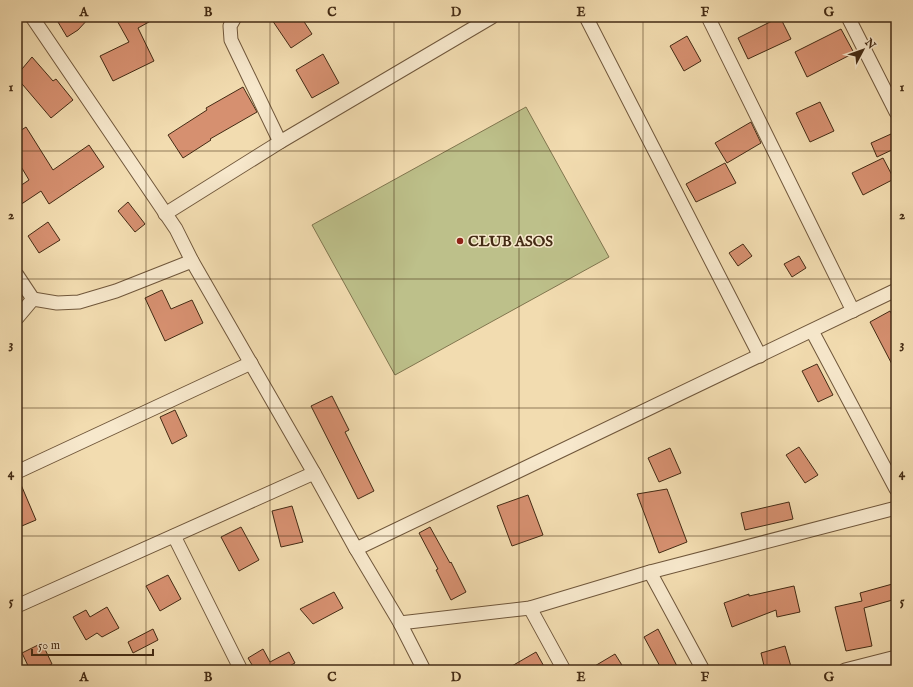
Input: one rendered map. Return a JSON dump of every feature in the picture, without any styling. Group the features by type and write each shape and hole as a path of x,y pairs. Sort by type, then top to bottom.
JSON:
{"street":[{"path":"32,17 176,229 192,261 356,549 400,623 424,670"},
{"path":"235,17 230,26 231,40 280,142"},
{"path":"165,214 280,142 492,17"},
{"path":"586,17 760,356"},
{"path":"708,17 853,311"},
{"path":"848,17 896,112"},
{"path":"17,275 33,299 57,303 79,302 116,291 192,261"},
{"path":"356,549 896,290"},
{"path":"17,318 33,299"},
{"path":"812,331 896,489"},
{"path":"17,472 251,363"},
{"path":"17,606 314,473"},
{"path":"400,623 530,608 650,572 896,508"},
{"path":"174,536 241,670"},
{"path":"650,572 703,670"},
{"path":"530,608 564,670"},
{"path":"845,670 896,657"}],"green space":[{"name":"CLUB ASOS","path":"526,107 609,257 395,375 312,225"}],"building":[{"path":"55,17 90,17 78,30 67,37"},
{"path":"115,17 158,17 138,28 154,61 113,81 100,56 129,42"},
{"path":"270,17 301,17 312,34 291,48"},
{"path":"780,17 791,39 748,59 738,38"},
{"path":"841,29 854,53 807,77 795,52"},
{"path":"687,36 701,61 684,71 670,46"},
{"path":"323,54 339,83 312,98 296,70"},
{"path":"32,57 53,81 56,79 73,100 51,118 17,78 17,75"},
{"path":"243,87 257,112 210,139 211,140 183,158 168,135 207,110 206,108"},
{"path":"820,102 834,131 810,142 796,113"},
{"path":"751,122 761,143 727,163 715,143"},
{"path":"26,127 53,170 89,145 104,167 49,204 41,191 17,207 17,188 29,180 17,160 17,133"},
{"path":"891,134 896,144 896,148 877,157 871,143"},
{"path":"883,158 894,179 863,195 852,173"},
{"path":"725,163 736,183 696,202 686,184"},
{"path":"128,202 145,224 135,232 118,211"},
{"path":"48,222 60,240 39,253 28,236"},
{"path":"743,244 752,256 738,266 729,253"},
{"path":"799,256 806,268 792,277 784,264"},
{"path":"162,290 171,309 192,300 203,323 165,341 145,298"},
{"path":"890,311 896,322 896,372 870,322"},
{"path":"817,364 833,395 818,402 802,371"},
{"path":"332,396 349,430 345,432 374,491 358,499 311,406"},
{"path":"175,410 187,436 172,444 160,417"},
{"path":"799,447 818,475 805,483 786,455"},
{"path":"670,448 681,473 659,482 648,458"},
{"path":"17,480 19,480 36,520 17,528"},
{"path":"667,489 687,542 659,553 637,494"},
{"path":"528,495 543,535 512,546 497,506"},
{"path":"789,502 793,519 745,530 741,513"},
{"path":"292,506 303,542 281,547 272,511"},
{"path":"241,527 259,560 239,571 221,537"},
{"path":"430,527 450,563 451,562 466,592 451,600 436,570 438,569 419,533"},
{"path":"168,575 181,599 160,611 146,586"},
{"path":"896,583 896,599 864,608 872,646 846,651 835,607 862,601 860,593"},
{"path":"794,586 800,612 777,617 776,610 732,627 724,603 749,594 749,596"},
{"path":"334,592 343,608 313,624 300,609"},
{"path":"107,607 119,628 102,637 97,633 86,640 73,617 86,610 90,617"},
{"path":"153,629 158,640 133,653 128,642"},
{"path":"658,629 679,670 662,670 644,637"},
{"path":"42,643 52,664 40,670 30,670 22,653"},
{"path":"785,646 792,670 765,670 761,653"},
{"path":"263,649 270,662 289,652 295,663 282,670 255,670 248,658"},
{"path":"536,652 546,670 505,670"},
{"path":"615,654 625,670 588,670"}],"place":[{"name":"CLUB ASOS","path":"460,241"}]}
